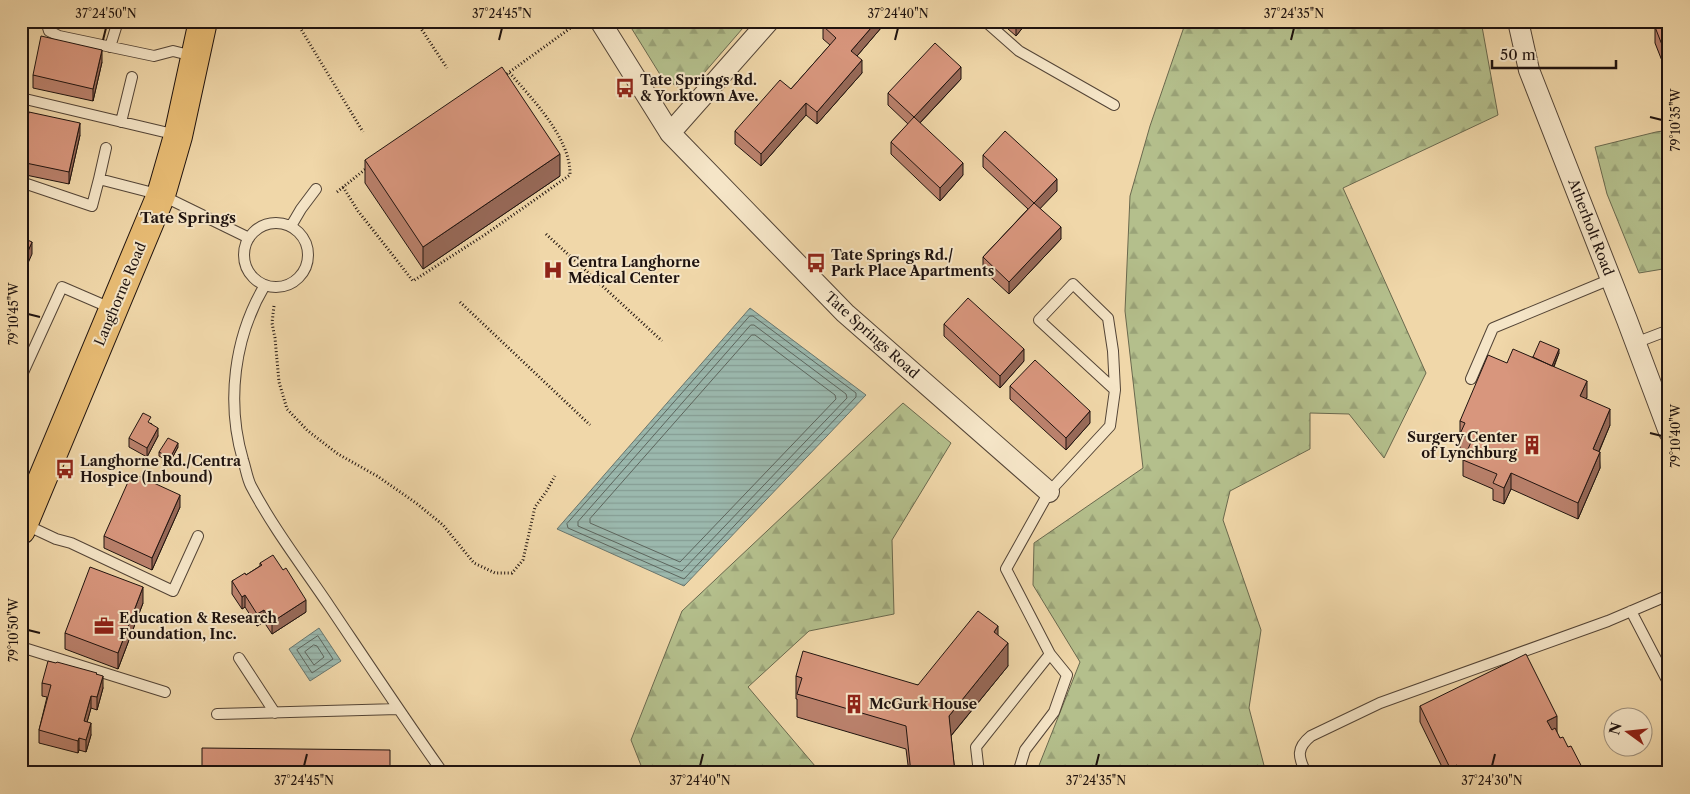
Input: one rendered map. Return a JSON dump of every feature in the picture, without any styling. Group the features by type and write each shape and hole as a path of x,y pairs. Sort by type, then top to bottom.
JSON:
{"main road":[{"name":"Langhorne Road","path":"25,513 114,310 161,195 178,136 204,21"}],"street":[{"name":"Tate Springs Road","path":"600,21 670,133 845,313 1050,492"},
{"path":"670,133 769,21"},
{"name":"Atherholt Road","path":"1518,21 1529,70 1669,432"}],"lane":[{"path":"46,21 49,31 59,36 154,56 173,51 196,57"},
{"path":"110,47 118,21"},
{"path":"985,21 1019,51 1114,105"},
{"path":"121,122 132,77"},
{"path":"21,98 178,136"},
{"path":"21,182 92,206 106,148"},
{"path":"99,179 161,195 249,238"},
{"path":"291,226 300,208 316,189"},
{"path":"270,223 281,223 291,226 300,232 306,241 309,251 305,271 289,285 279,287 258,282 250,274 246,264 244,254 249,238 260,227 270,223"},
{"path":"1471,379 1493,328 1611,279"},
{"path":"1018,773 1025,750 1054,712 1067,675 1050,654 1006,569 1050,492 1110,426 1115,390 1113,351 1108,318 1073,284 1040,320 1115,390"},
{"path":"265,285 257,298 238,350 233,403 237,439 250,484 270,518 443,773"},
{"path":"21,377 62,287 114,310"},
{"path":"1635,343 1669,330"},
{"path":"25,513 56,540 71,543 173,590 198,536"},
{"path":"1306,773 1299,753 1302,743 1311,736 1380,703 1632,611 1669,595"},
{"path":"1632,611 1669,684"},
{"path":"21,647 165,692"},
{"path":"978,773 976,747 1050,654"},
{"path":"239,658 275,713"},
{"path":"217,714 398,709"}],"path":[{"path":"296,21 363,132"},
{"path":"416,21 447,68"},
{"path":"501,78 576,24"},
{"path":"343,187 358,210 413,281 441,264 521,206 570,175 570,167 560,137 533,100 509,72"},
{"path":"337,192 373,164"},
{"path":"366,169 369,174"},
{"path":"546,234 662,341"},
{"path":"438,259 441,264"},
{"path":"460,302 590,424"},
{"path":"274,306 272,323 279,382 287,409 315,437 338,454 377,476 416,503 443,525 474,563 495,573 512,573 518,567 523,560 535,507 555,476"}],"green space":[{"path":"627,21 749,21 698,80 678,87 661,76"},
{"path":"1186,21 1481,21 1498,115 1343,188 1426,373 1384,458 1349,414 1310,413 1310,449 1230,491 1223,520 1261,630 1249,708 1266,773 1036,773 1080,662 1033,585 1034,543 1143,468 1125,311 1130,196 1150,126"},
{"path":"1669,130 1669,268 1639,273 1607,194 1595,147"},
{"path":"903,403 951,443 892,540 894,614 809,631 748,687 821,773 644,773 631,740 682,611"}],"water":[{"path":"750,308 866,395 684,586 557,529"},
{"path":"319,628 341,661 310,681 289,649"}],"building":[{"path":"828,21 877,21 851,51 862,60 817,112 806,103 761,154 735,131 780,80 791,89 836,38 823,26"},
{"path":"1669,22 1669,60 1668,60 1655,27"},
{"path":"41,36 102,50 93,89 33,75"},
{"path":"935,43 961,67 914,117 888,93"},
{"path":"502,67 560,154 423,247 365,160"},
{"path":"29,112 80,123 69,172 21,162 21,149"},
{"path":"914,117 963,163 940,188 891,142"},
{"path":"1005,131 1057,179 1034,203 983,155"},
{"path":"1034,203 1061,227 1009,282 983,257"},
{"path":"21,237 32,242 21,267"},
{"path":"968,298 1024,349 1000,376 944,324"},
{"path":"1540,341 1559,349 1552,366 1533,357"},
{"name":"Surgery Center of Lynchburg","path":"1513,349 1587,381 1580,396 1610,409 1593,449 1600,452 1578,503 1511,473 1504,488 1493,483 1497,474 1463,460 1472,440 1460,434 1465,423 1460,421 1488,355 1507,363"},
{"path":"1035,360 1090,411 1066,438 1010,386"},
{"path":"143,413 151,417 148,422 158,428 147,448 129,438"},
{"path":"168,438 178,443 170,458 159,452"},
{"path":"132,473 180,495 152,558 104,536"},
{"path":"273,555 283,570 286,568 306,600 272,622 264,610 257,614 245,595 242,597 232,581 262,565 260,563"},
{"name":"Education & Research Foundation, Inc.","path":"90,567 143,587 118,653 65,633"},
{"name":"McGurk House","path":"978,611 998,626 994,632 1008,643 949,716 955,773 911,773 906,726 797,694 802,678 796,676 803,651 918,685"},
{"path":"1526,654 1557,716 1547,721 1552,730 1555,728 1560,738 1563,737 1568,747 1571,746 1585,773 1461,773 1457,765 1450,768 1420,706"},
{"path":"48,661 103,676 97,697 91,696 84,721 91,723 86,740 79,738 78,741 39,730 51,685 42,683"},
{"path":"202,748 390,750 390,773 202,773"}],"place":[{"name":"Tate Springs Rd. & Yorktown Ave.","path":"625,88"},
{"name":"Tate Springs Rd./ Park Place Apartments","path":"816,263"},
{"name":"Centra Langhorne Medical Center","path":"553,270"},
{"name":"Surgery Center of Lynchburg","path":"1532,445"},
{"name":"Langhorne Rd./Centra Hospice (Inbound)","path":"65,469"},
{"name":"Education & Research Foundation, Inc.","path":"104,626"},
{"name":"McGurk House","path":"854,704"}],"district":[{"name":"Tate Springs","path":"188,217"}]}
